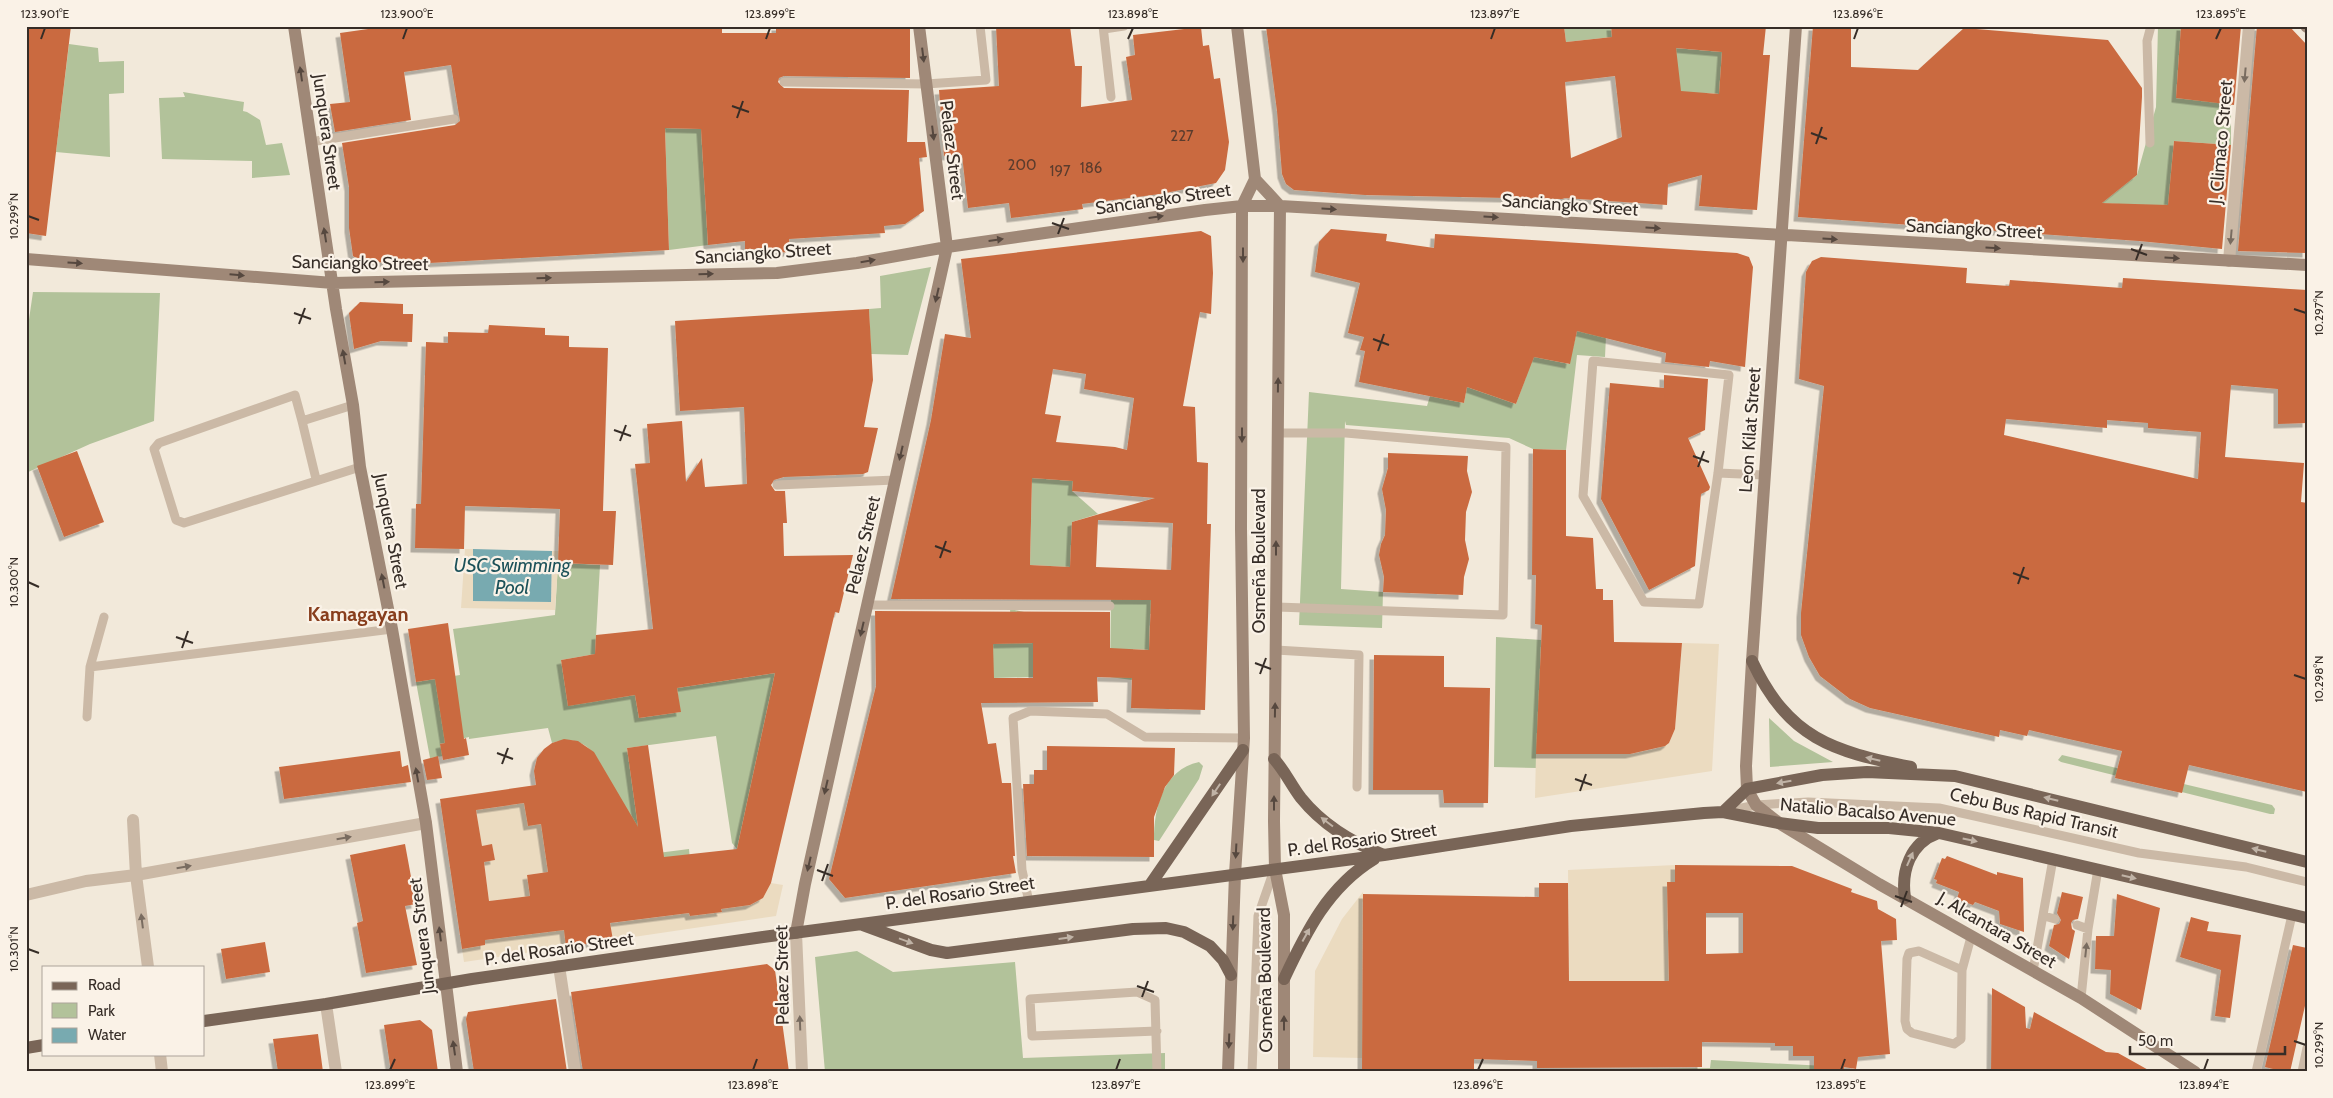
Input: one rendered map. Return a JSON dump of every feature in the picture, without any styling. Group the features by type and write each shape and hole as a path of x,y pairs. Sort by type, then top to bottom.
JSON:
{"main road":[{"path":"1752,661 1769,693 1783,711 1797,725 1821,741 1844,751 1869,758 1955,776"},
{"path":"1150,886 1244,744"},
{"path":"1274,759 1285,772 1301,798 1319,816 1353,840 1381,856 1350,875 1331,895 1302,941 1284,979"},
{"name":"Natalio Bacalso Avenue","path":"1747,789 1830,774 1867,772 1955,776 2307,862"},
{"path":"1723,812 1747,789"},
{"name":"P. del Rosario Street","path":"205,1021 326,1004 559,966 860,924 1381,856 1571,826 1723,812"},
{"name":"Natalio Bacalso Avenue","path":"1723,812 1779,823 1818,828 1889,828 1939,833 2307,918"},
{"path":"1905,898 1904,880 1912,854 1921,842 1939,833"},
{"path":"860,924 931,950 947,953 1133,929 1166,928 1184,932 1210,946 1223,960 1231,975"},
{"path":"26,1048 42,1045"}],"street":[{"name":"Junquera Street","path":"294,26 310,142 353,405 360,467 392,629 426,823 457,1072"},
{"name":"Pelaez Street","path":"802,1072 796,933 805,884 947,247 919,26"},
{"path":"1237,26 1255,179 1280,206"},
{"name":"Leon Kilat Street","path":"1779,823 1756,805 1747,789 1746,756 1796,26"},
{"name":"J. Climaco Street","path":"2229,261 2249,26"},
{"name":"Osmeña Boulevard","path":"1228,1072 1235,874 1244,744 1241,529 1242,206 1255,179"},
{"name":"Sanciangko Street","path":"26,259 333,283 777,273 1242,206 1280,206 2307,265"},
{"name":"Osmeña Boulevard","path":"1280,206 1274,759 1275,869 1284,915 1284,1072"},
{"path":"133,820 136,875 148,966"},
{"path":"26,895 86,882 136,875 426,823"},
{"name":"J. Alcantara Street","path":"1779,823 1971,937 2081,998 2195,1072"},
{"path":"559,966 576,1072"},
{"path":"326,1004 336,1072"},
{"path":"160,1056 162,1072"}],"lane":[{"path":"784,82 926,84 986,80 980,26"},
{"path":"1111,97 1104,27 1124,26"},
{"path":"2150,142 2146,41 2151,26"},
{"path":"310,142 454,119"},
{"path":"1593,361 1729,375 1718,472 1699,604 1644,602 1583,496 1593,361"},
{"path":"316,479 295,395 159,443 154,449 176,520 184,523 316,479 360,467"},
{"path":"302,421 353,405"},
{"path":"1276,607 1503,615 1506,447 1346,433 1277,433"},
{"path":"1718,472 1764,475"},
{"path":"776,485 895,480"},
{"path":"867,605 1110,606"},
{"path":"87,717 90,667 104,617"},
{"path":"90,667 392,629"},
{"path":"1276,650 1359,655 1357,787"},
{"path":"1029,902 1022,870 1013,718 1030,711 1107,714 1145,738 1244,744"},
{"name":"Cebu Bus Rapid Transit","path":"1723,812 1756,805 1808,802 1939,808 2139,853 2246,867 2307,882"},
{"path":"2033,971 2054,859"},
{"path":"1252,1072 1258,916 1275,869"},
{"path":"2081,998 2088,929 2098,870"},
{"path":"2257,1072 2292,915"},
{"path":"2044,916 2056,919"},
{"path":"2077,925 2088,929"},
{"path":"1962,970 1920,951 1909,953 1906,959 1905,1021 1907,1029 1912,1033 1954,1044 1958,1043 1962,1036 1962,970 1971,937"},
{"path":"1157,1031 1032,1036 1030,999 1137,992 1155,1000 1157,1031 1157,1072"},
{"path":"2302,1072 2307,1048"}],"green space":[{"path":"1564,26 1611,26 1612,37 1566,42"},
{"path":"2158,26 2181,26 2176,98 2231,104 2231,145 2174,141 2168,207 2102,203 2137,175 2156,107"},
{"path":"69,44 98,48 99,62 124,61 124,93 109,94 110,157 56,152"},
{"path":"1674,48 1722,52 1719,94 1707,93 1683,108"},
{"path":"183,92 244,102 243,111 260,120 266,145 282,143 290,175 252,178 252,161 162,159 159,98 185,97"},
{"path":"665,128 701,129 708,245 669,250"},
{"path":"931,267 908,355 871,354 869,309 881,308 880,276"},
{"path":"33,292 160,293 154,421 90,444 26,473 26,340"},
{"path":"1577,331 1606,336 1605,357 1577,355 1566,450 1533,449 1509,438 1346,425 1345,421 1341,589 1383,592 1382,628 1299,625 1309,392 1427,406 1430,396 1464,403 1467,387 1516,404 1526,377 1505,351 1569,364"},
{"path":"1032,478 1073,481 1072,491 1098,514 1072,522 1070,567 1030,565"},
{"path":"558,563 600,565 595,654 561,660 568,705 635,695 639,718 680,712 677,688 775,673 737,849 732,843 716,736 627,748 642,855 689,849 691,871 612,858 600,763 591,750 580,743 567,740 552,743 548,728 469,739 469,737 440,744 443,756 430,758 416,682 460,675 453,629 555,615"},
{"path":"1111,598 1156,600 1155,613 1150,614 1149,650 1133,649 1132,680 1110,677"},
{"path":"1010,609 1033,614 1033,677 992,678 992,703 981,702 993,644 1012,643"},
{"path":"1496,637 1541,640 1537,768 1494,767"},
{"path":"1769,718 1794,741 1833,762 1770,767"},
{"path":"2062,755 2272,805 2275,809 2274,814 2061,762 2058,760"},
{"path":"1199,762 1203,766 1199,779 1159,841 1154,840 1154,828 1159,803 1169,781 1187,766"},
{"path":"857,951 893,972 1015,962 1023,1058 1165,1053 1165,1072 825,1072 815,957"},
{"path":"1711,1060 1844,1067 1844,1072 1518,1072 1521,1070 1710,1068"}],"shaded area":[{"path":"465,549 473,549 473,601 551,602 552,551 559,551 555,610 461,608"},
{"path":"1682,643 1719,644 1712,771 1535,798 1536,754 1630,754 1655,749 1669,743 1675,729"},
{"path":"524,803 528,825 541,824 548,872 527,875 530,896 489,901 484,862 495,860 492,845 482,846 476,810"},
{"path":"1675,865 1675,882 1667,882 1669,981 1569,981 1568,870"},
{"path":"771,883 783,885 776,916 464,962 462,949 485,945 485,940 689,913 690,916 722,912 721,909 750,905 763,898"},
{"path":"1363,892 1362,1058 1313,1057 1315,971 1342,919"}],"water":[{"name":"USC Swimming Pool","path":"473,549 552,551 551,602 473,601"}],"building":[{"path":"26,26 71,26 46,236 26,233"},
{"path":"389,26 722,28 722,33 776,33 776,26 910,26 910,78 784,76 779,78 778,82 784,88 909,90 907,142 925,142 927,157 919,158 924,211 905,224 884,226 885,233 789,239 790,252 766,253 766,248 745,250 745,241 708,245 701,129 665,128 669,250 429,263 363,262 353,256 349,228 349,187 342,143 455,125 460,121 451,65 404,72 411,120 335,132 330,104 350,102 340,33"},
{"path":"996,26 1070,26 1075,66 1082,66 1081,107 1132,100 1126,57 1135,55 1133,35 1201,27 1203,46 1209,45 1214,79 1220,78 1229,142 1225,170 1216,183 1160,194 1082,204 1083,209 1011,218 1009,203 968,208 962,155 944,156 939,90 999,86"},
{"path":"1266,26 1564,26 1566,42 1612,37 1611,26 1766,26 1763,55 1770,55 1757,210 1699,206 1702,175 1668,184 1667,205 1565,198 1365,195 1294,190 1286,184 1282,174 1277,111","holes":["1676,48 1722,52 1719,94 1681,91","1615,76 1622,137 1571,158 1565,82"]},
{"path":"1813,26 1851,26 1851,67 1918,70 1964,28 2108,40 2142,88 2142,97 2137,175 2102,203 2168,205 2174,141 2231,145 2222,249 2139,241 1798,217"},
{"path":"2181,26 2241,26 2234,105 2176,98"},
{"path":"2257,26 2289,26 2307,45 2307,253 2238,251"},
{"path":"1331,229 1387,234 1386,241 1434,248 1435,234 1737,253 1749,257 1753,267 1745,367 1710,361 1709,367 1665,362 1666,353 1577,331 1570,364 1534,357 1516,404 1467,387 1464,403 1359,382 1365,351 1360,350 1364,337 1348,333 1360,283 1315,272 1319,242"},
{"path":"1201,231 1211,236 1213,273 1211,314 1200,312 1183,406 1195,407 1197,462 1208,463 1207,524 1211,524 1205,710 1131,708 1132,678 1097,677 1098,702 981,703 988,744 996,743 1002,783 1011,783 1015,856 1013,856 1016,873 845,898 829,879 876,686 875,611 1110,612 1110,648 1149,650 1151,600 891,599 931,420 945,334 971,338 961,259","holes":["1053,369 1086,374 1084,389 1134,398 1127,450 1115,447 1056,442 1061,416 1045,414","1032,478 1073,481 1072,491 1155,498 1072,522 1070,567 1030,565","1098,520 1173,523 1171,570 1096,567","1033,643 1033,678 994,678 993,644"]},
{"path":"1821,257 1967,268 1966,283 2009,286 2010,280 2122,288 2123,278 2307,290 2307,423 2278,424 2278,389 2231,385 2225,457 2304,463 2301,502 2307,503 2307,792 2189,765 2182,793 2115,778 2122,751 2029,730 2027,736 2000,730 1999,737 1870,708 1850,699 1820,676 1809,657 1801,635 1801,613 1824,386 1799,379 1806,272 1812,261","holes":["2006,419 2107,428 2107,420 2148,423 2148,428 2201,432 2198,479 2004,435"]},
{"path":"360,302 403,304 403,314 413,314 412,342 381,341 354,349 349,313"},
{"path":"869,309 873,380 864,427 878,428 868,472 863,474 784,477 774,480 771,485 775,491 785,491 787,523 783,523 784,556 853,555 839,613 835,612 771,883 763,898 750,905 721,909 722,912 690,916 689,913 610,923 613,940 566,947 564,930 485,940 485,945 462,949 440,799 536,785 534,771 537,758 552,743 564,739 578,741 594,752 638,827 627,748 648,745 664,857 737,849 775,673 677,688 681,712 639,718 635,695 568,706 561,660 595,654 596,635 653,629 635,464 650,463 647,424 682,421 686,482 702,458 705,487 747,484 744,407 680,411 675,321","holes":["524,803 528,826 541,824 548,872 527,875 530,896 489,901 484,862 495,860 492,844 482,846 476,810"]},
{"path":"489,325 545,328 545,335 569,336 569,347 608,348 603,511 616,511 613,565 558,563 560,509 465,506 464,549 415,548 416,504 421,504 426,342 448,343 448,332 488,333"},
{"path":"1664,375 1708,379 1705,430 1688,438 1710,487 1709,490 1701,494 1695,566 1649,590 1601,499 1610,383 1664,388"},
{"path":"1533,449 1566,450 1566,536 1593,538 1596,589 1603,589 1603,600 1613,600 1614,642 1682,643 1675,729 1669,743 1665,746 1630,754 1536,754 1542,625 1535,624 1536,575 1532,575"},
{"path":"77,451 104,522 64,537 37,466"},
{"path":"1388,453 1468,456 1467,471 1472,492 1466,512 1465,540 1469,559 1464,577 1463,595 1383,592 1384,577 1379,555 1385,535 1386,510 1382,489 1388,468"},
{"path":"448,623 464,739 466,738 469,755 443,760 440,744 445,743 435,679 416,682 408,629"},
{"path":"1374,655 1444,656 1444,687 1490,688 1488,803 1444,803 1443,790 1373,790"},
{"path":"1047,746 1175,748 1174,775 1165,787 1154,817 1154,857 1027,856 1023,784 1034,784 1034,770 1047,770"},
{"path":"400,751 402,767 408,765 411,782 284,799 279,767"},
{"path":"438,756 442,778 427,780 423,760"},
{"path":"405,844 416,904 405,906 417,965 366,973 357,923 363,921 350,855"},
{"path":"1947,856 1997,875 1997,872 2023,878 2024,932 2000,924 1999,911 1975,902 1973,905 1957,899 1959,892 1936,883 1937,880 1934,879 1942,858 1945,859"},
{"path":"1675,865 1792,866 1852,889 1851,892 1877,901 1878,909 1896,919 1897,940 1881,941 1890,1054 1858,1057 1856,1069 1844,1067 1844,1072 1814,1072 1814,1056 1793,1056 1793,1046 1775,1046 1775,1043 1702,1042 1702,1067 1537,1068 1537,1061 1474,1059 1474,1072 1362,1072 1363,894 1539,897 1539,883 1568,883 1569,981 1669,981 1667,882 1675,882","holes":["1706,913 1743,913 1743,953 1706,954"]},
{"path":"2062,892 2083,897 2078,919 2073,920 2071,923 2072,929 2075,931 2069,959 2049,946 2054,925 2059,924 2061,920 2057,913"},
{"path":"2117,894 2160,908 2141,1010 2110,994 2111,970 2095,969 2096,936 2114,936"},
{"path":"2191,917 2209,922 2207,931 2241,935 2230,1018 2215,1016 2221,970 2180,957"},
{"path":"265,942 270,972 226,979 221,949"},
{"path":"2293,945 2307,948 2307,997 2290,1072 2285,1072 2265,1067"},
{"path":"767,964 775,970 789,1072 583,1072 571,992"},
{"path":"1992,988 2025,1007 2026,1028 2030,1029 2034,1012 2106,1052 2118,1053 2152,1072 1991,1072"},
{"path":"556,999 567,1072 474,1072 466,1019 468,1012"},
{"path":"420,1020 432,1030 438,1072 391,1072 384,1025"},
{"path":"318,1034 323,1072 278,1072 273,1039"}],"district":[{"name":"Kamagayan","path":"358,614"}]}
